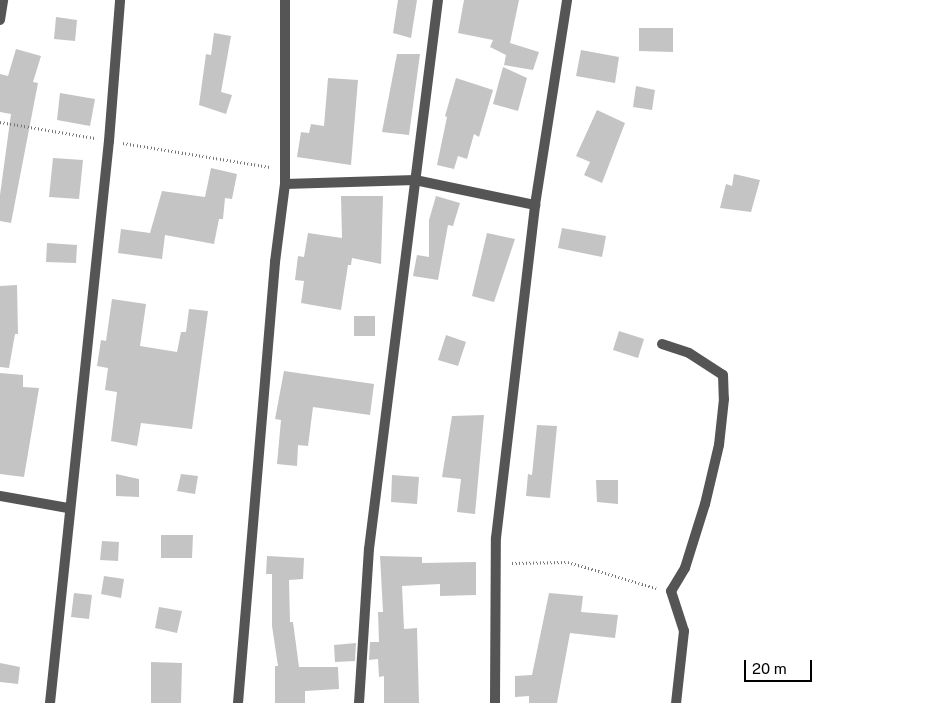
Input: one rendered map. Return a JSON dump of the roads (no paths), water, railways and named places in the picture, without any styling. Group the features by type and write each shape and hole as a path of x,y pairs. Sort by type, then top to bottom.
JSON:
{"street":[{"path":"0,20 3,0"},
{"path":"50,703 68,508 109,141 120,0"},
{"path":"238,703 275,262 286,170 285,0"},
{"path":"359,703 369,549 438,0"},
{"path":"495,703 495,569 535,205 567,0"},
{"path":"285,184 415,180 535,205"},
{"path":"662,344 689,353 723,375 724,399 719,445 705,504 684,568 671,591 684,631 676,703"},
{"path":"0,496 68,508"}]}
